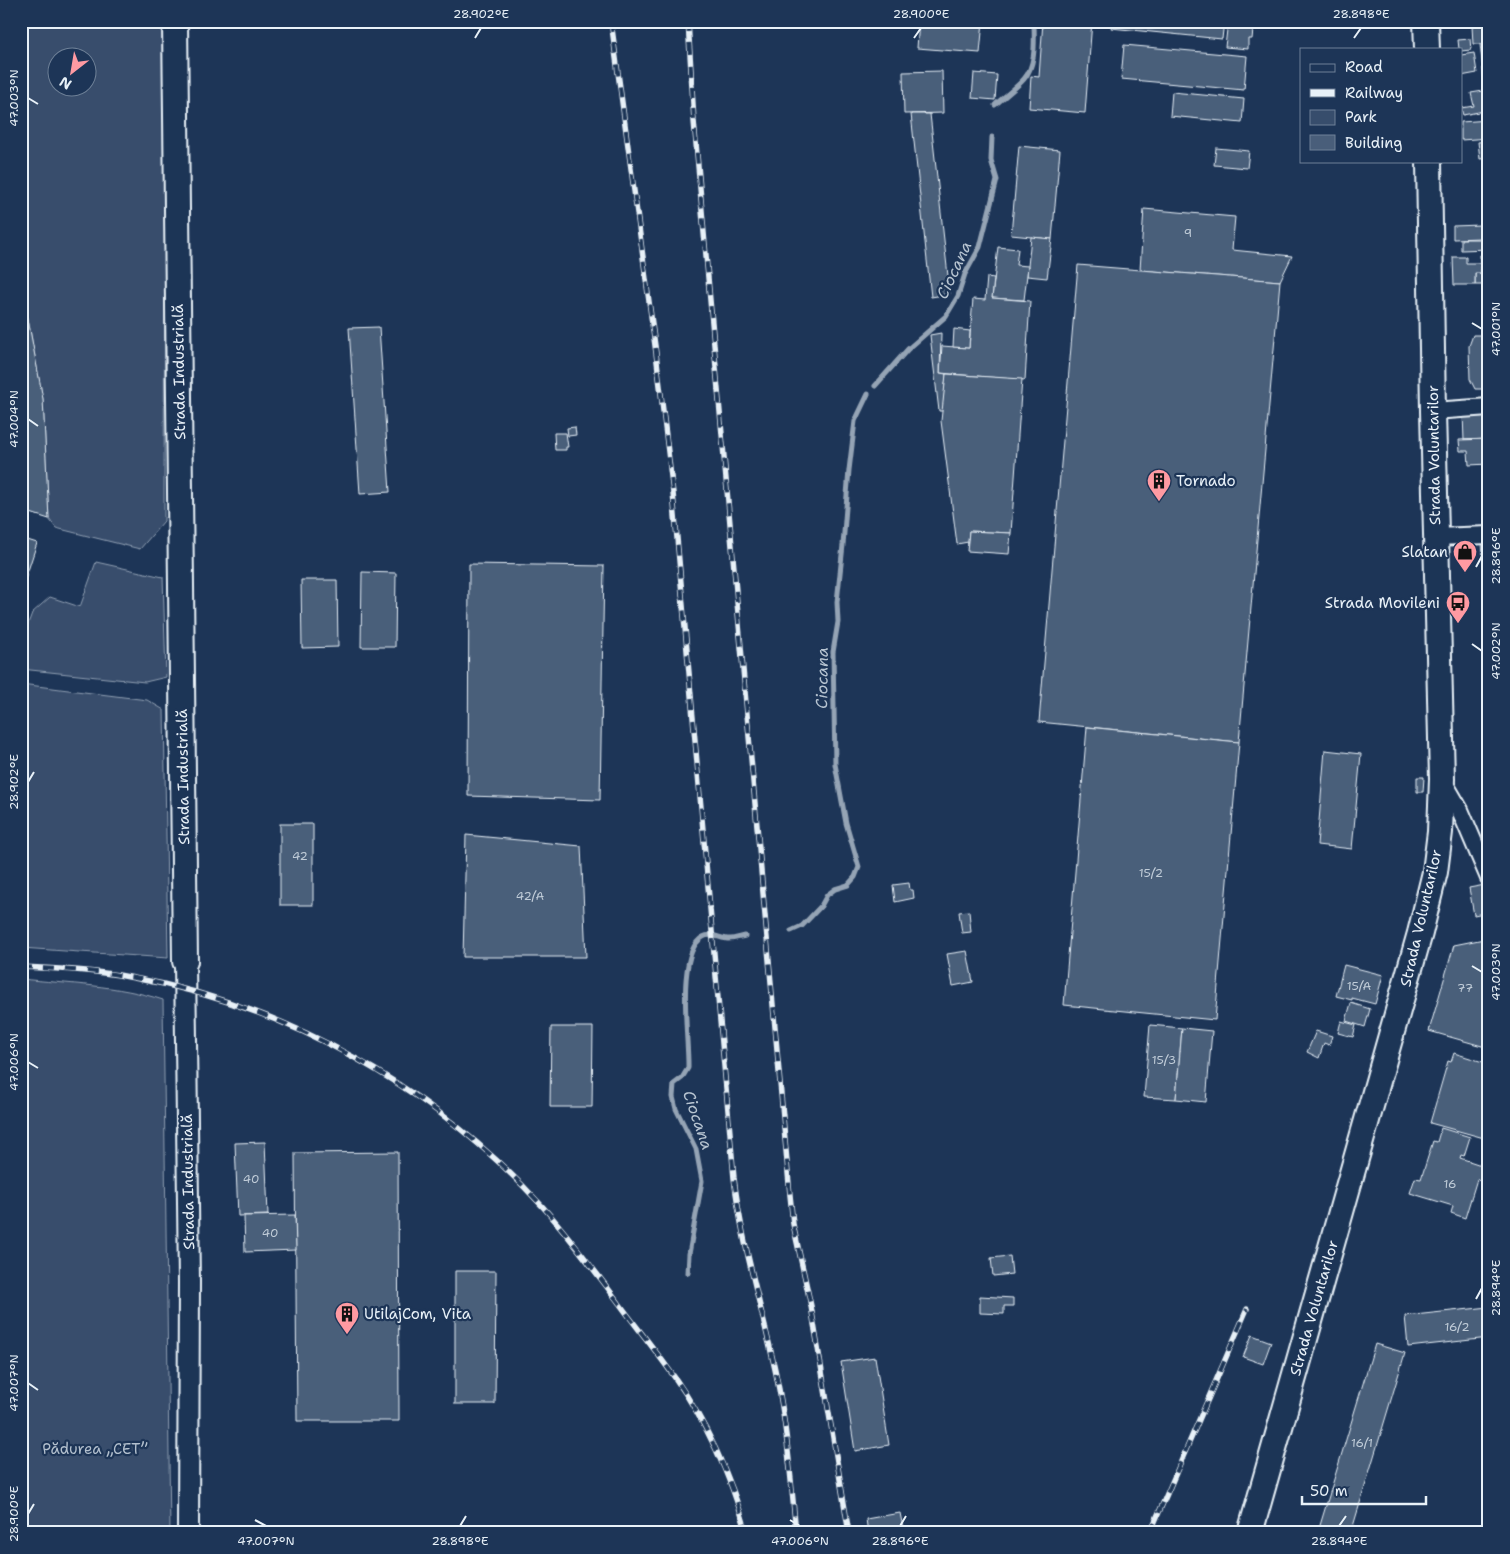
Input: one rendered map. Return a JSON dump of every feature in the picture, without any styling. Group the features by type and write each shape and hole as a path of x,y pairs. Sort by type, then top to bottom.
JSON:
{"main road":[{"name":"Strada Industrială","path":"174,21 185,961"},
{"path":"1426,21 1427,48"},
{"name":"Strada Voluntarilor","path":"1250,1533 1343,1208 1426,911 1435,872 1442,779 1429,162"}],"street":[{"path":"1433,411 1489,407"},
{"path":"1436,537 1489,535"},
{"path":"1442,779 1460,810 1489,878"},
{"name":"Strada Industrială","path":"185,961 189,1282 188,1533"}],"green space":[{"path":"21,21 163,21 165,100 164,521 140,549 56,528 49,519 43,399 21,282 27,280 21,239"},
{"path":"96,562 163,577 166,677 145,682 21,669 21,643 32,613 50,597 80,607"},
{"path":"21,684 147,700 164,710 168,958 21,948"},
{"name":"Pădurea „CET”","path":"21,979 111,988 163,1000 170,1533 21,1533"}],"building":[{"path":"919,21 983,21 980,53 917,48"},
{"path":"1043,21 1092,21 1085,113 1029,108 1031,76 1039,77"},
{"path":"1112,21 1224,21 1222,39 1111,28"},
{"path":"1228,21 1254,21 1252,39 1248,39 1248,49 1225,47"},
{"path":"1478,21 1487,21 1487,25 1489,24 1489,44 1473,44 1472,26 1479,25"},
{"path":"1470,39 1471,50 1462,51 1462,48 1459,48 1458,40"},
{"path":"1480,44 1489,44 1489,52 1481,53"},
{"path":"1124,45 1247,56 1244,90 1121,79"},
{"path":"1489,52 1489,69 1483,70 1481,53"},
{"path":"1474,53 1477,73 1462,76 1462,55"},
{"path":"1489,69 1489,85 1484,86 1483,70"},
{"path":"942,71 943,113 904,114 903,72"},
{"path":"974,73 997,75 995,100 972,98"},
{"path":"1489,90 1489,110 1463,115 1462,108 1474,106 1471,93"},
{"path":"1172,92 1244,99 1242,123 1170,116"},
{"path":"911,114 930,114 950,294 931,297"},
{"path":"1489,120 1489,138 1462,140 1462,122"},
{"path":"1489,141 1489,158 1480,159 1478,142"},
{"path":"1019,146 1060,150 1052,239 1011,235"},
{"path":"1216,148 1249,151 1247,168 1214,165"},
{"path":"1144,209 1235,217 1232,250 1292,256 1280,281 1140,270"},
{"path":"1486,212 1489,212 1489,237 1487,237"},
{"path":"1481,225 1481,238 1453,239 1453,226"},
{"path":"1031,237 1052,239 1047,278 1027,276"},
{"path":"21,239 27,280 21,281"},
{"path":"1461,239 1489,239 1489,249 1461,250"},
{"path":"998,247 1018,249 1016,265 1028,266 1024,300 992,298"},
{"path":"1480,255 1489,255 1489,285 1475,285 1475,273 1481,273"},
{"path":"1453,257 1466,257 1466,263 1480,263 1481,273 1475,273 1475,285 1454,285"},
{"name":"Tornado","path":"1078,265 1280,281 1239,742 1039,722"},
{"path":"987,277 994,278 992,298 1030,301 1025,380 940,373 942,346 969,348 973,299 985,300"},
{"path":"21,282 43,399 49,519 21,510"},
{"path":"379,327 390,492 360,494 349,328"},
{"path":"954,329 970,331 969,348 953,347"},
{"path":"941,333 940,373 946,374 943,411 939,411 930,335"},
{"path":"1473,335 1489,335 1489,389 1475,389 1470,379 1469,346"},
{"path":"946,374 1022,379 1011,533 969,531 968,542 957,544 941,421"},
{"path":"1484,413 1484,419 1489,423 1489,439 1464,440 1463,414"},
{"path":"575,427 576,435 568,436 567,428"},
{"path":"554,433 566,433 568,447 566,447 566,450 555,450"},
{"path":"1489,439 1489,464 1469,465 1468,451 1460,451 1459,440"},
{"path":"969,531 1011,533 1009,554 967,551"},
{"path":"21,538 37,543 21,592"},
{"path":"1482,540 1489,540 1489,559 1483,559"},
{"path":"469,564 604,566 600,800 468,796"},
{"path":"362,572 396,573 395,647 361,647"},
{"path":"301,580 337,580 338,647 302,648"},
{"path":"1485,704 1489,704 1489,716 1486,714"},
{"path":"1486,723 1489,723 1489,732 1486,732"},
{"path":"1087,727 1239,742 1215,1020 1064,1005"},
{"path":"1325,750 1361,754 1352,849 1317,845"},
{"path":"1417,777 1424,777 1423,792 1417,792"},
{"path":"280,824 313,824 313,905 280,905"},
{"path":"466,835 581,846 586,957 463,957"},
{"path":"909,883 910,890 913,890 914,898 895,902 893,885"},
{"path":"1485,885 1489,912 1474,915 1469,888"},
{"path":"969,911 971,932 962,933 959,912"},
{"path":"1489,938 1489,1048 1429,1031 1454,945"},
{"path":"967,951 973,982 953,986 947,954"},
{"path":"1344,965 1383,975 1375,1004 1336,996"},
{"path":"1351,1003 1370,1009 1365,1027 1346,1021"},
{"path":"1341,1021 1356,1025 1353,1037 1338,1033"},
{"path":"1150,1025 1182,1028 1176,1099 1144,1097"},
{"path":"551,1027 593,1027 592,1107 550,1107"},
{"path":"1182,1028 1212,1031 1206,1102 1176,1099"},
{"path":"1316,1031 1332,1036 1329,1045 1324,1043 1319,1058 1307,1052"},
{"path":"1454,1053 1486,1063 1483,1073 1489,1075 1489,1122 1484,1138 1430,1123 1448,1061 1451,1062"},
{"path":"1441,1128 1470,1137 1464,1156 1461,1155 1460,1158 1487,1167 1483,1181 1477,1179 1465,1218 1451,1213 1453,1206 1410,1193 1415,1178 1421,1179 1433,1141 1437,1142"},
{"path":"265,1142 268,1215 238,1216 235,1143"},
{"name":"UtilajCom, Vita","path":"398,1152 399,1421 297,1421 295,1153"},
{"path":"295,1215 296,1250 245,1252 244,1216"},
{"path":"1010,1256 1012,1274 993,1276 991,1258"},
{"path":"455,1271 496,1271 495,1404 455,1404"},
{"path":"980,1296 1013,1298 1013,1306 1004,1306 1004,1314 980,1313"},
{"path":"1489,1307 1489,1338 1408,1347 1405,1316"},
{"path":"1252,1335 1271,1342 1263,1364 1243,1357"},
{"path":"1375,1344 1405,1353 1351,1533 1321,1533 1318,1532"},
{"path":"875,1357 889,1445 855,1451 841,1362"},
{"path":"1489,1426 1489,1505 1481,1427"},
{"path":"900,1513 904,1533 868,1533 866,1519"}],"waterway":[{"name":"Ciocana","path":"995,105 1018,86 1028,73 1034,51 1034,21"},
{"name":"Ciocana","path":"875,386 908,349 946,316 958,296 965,274 980,247 997,180 991,160 992,137"},
{"name":"Ciocana","path":"791,931 802,926 821,906 827,895 835,889 848,885 855,877 859,867 846,823 835,764 833,652 838,622 837,602 855,421 868,394"},
{"name":"Ciocana","path":"688,1273 689,1254 702,1181 696,1149 676,1109 673,1097 674,1084 682,1078 688,1068 685,998 689,960 694,946 703,937 713,935 729,939 745,936"}],"railway":[{"path":"611,21 673,493 734,1178 747,1252 780,1394 796,1533"},
{"path":"688,21 694,121 793,1224 811,1306 849,1533"},
{"path":"21,967 89,971 129,977 188,990 245,1008 301,1031 355,1058 406,1089 455,1125 501,1164 553,1218 668,1368 687,1396 708,1433 734,1492 747,1533"},
{"path":"1150,1533 1247,1309"}],"place":[{"name":"Tornado","path":"1159,502"},
{"name":"Slatan","path":"1465,573"},
{"name":"Strada Movileni","path":"1458,624"},
{"name":"UtilajCom, Vita","path":"347,1335"}]}
